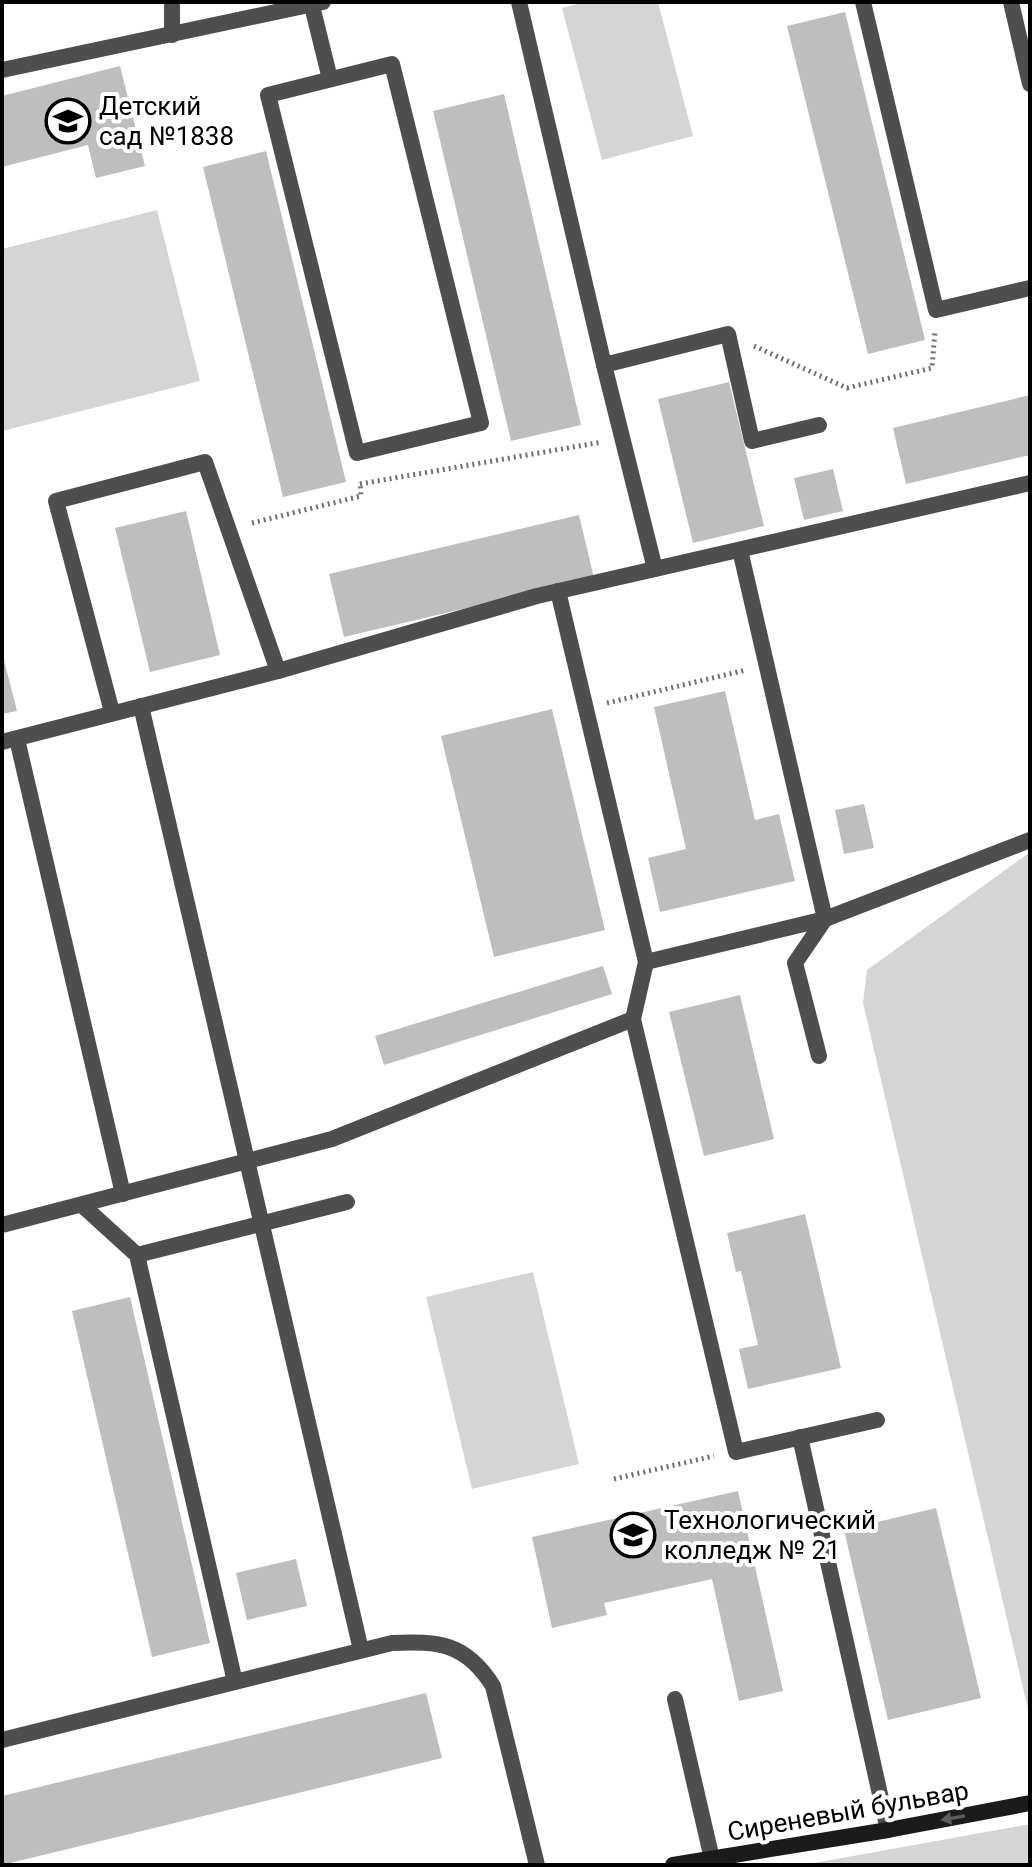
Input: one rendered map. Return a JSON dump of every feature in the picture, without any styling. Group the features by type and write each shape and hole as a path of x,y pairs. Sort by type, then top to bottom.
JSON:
{"main road":[{"name":"Сиреневый бульвар","path":"673,1865 1030,1803"}],"lane":[{"path":"172,2 172,35"},
{"path":"519,2 655,569"},
{"path":"863,2 936,310 1030,288"},
{"path":"1011,2 1030,84"},
{"path":"2,70 318,4 330,79"},
{"path":"392,64 481,423 357,453 268,95 330,79 392,64"},
{"path":"604,365 728,334 752,441 819,425"},
{"path":"112,712 56,501 205,462 278,671"},
{"path":"123,1194 9,741 278,671 558,591 1030,483"},
{"path":"740,550 825,919 795,963 819,1056"},
{"path":"558,591 646,962 633,1019 736,1452 877,1420"},
{"path":"141,706 361,1650"},
{"path":"646,962 825,919 1030,840"},
{"path":"2,1225 332,1139 633,1019"},
{"path":"137,1255 347,1202"},
{"path":"82,1205 137,1255 235,1682"},
{"path":"800,1437 888,1830"},
{"path":"2,1740 361,1650 392,1643 424,1641 452,1648 480,1665 493,1686 537,1865"},
{"path":"675,1699 712,1859"}],"path":[{"path":"728,334 847,388 932,368 936,310"},
{"path":"360,484 622,438"},
{"path":"228,529 361,496 357,453"},
{"path":"586,708 766,665"},
{"path":"614,1479 736,1452"}],"shaded area":[{"path":"584,2 658,2 693,136 602,160 562,8"},
{"path":"157,210 200,381 2,431 2,249"},
{"path":"1030,852 1030,1718 863,1003 867,970"},
{"path":"533,1272 579,1464 472,1489 426,1297"},
{"path":"1030,1824 1030,1865 803,1865"}],"building":[{"path":"845,12 925,340 868,354 787,26"},
{"name":"Детский сад №1838","path":"120,66 145,166 96,178 88,145 2,167 2,96"},
{"path":"504,94 581,425 511,441 433,111"},
{"path":"266,151 346,482 283,497 203,167"},
{"path":"729,382 764,526 693,543 658,399"},
{"path":"1030,395 1030,455 906,484 893,428"},
{"path":"833,469 843,511 804,520 794,478"},
{"path":"186,511 220,655 150,672 115,528"},
{"path":"579,515 594,578 344,637 329,574"},
{"path":"2,652 17,711 2,714"},
{"path":"725,691 755,820 779,814 795,881 660,912 648,858 686,849 654,707"},
{"path":"552,709 605,930 494,957 441,736"},
{"path":"864,804 874,848 844,854 835,810"},
{"path":"603,966 612,994 384,1065 375,1036"},
{"path":"740,995 774,1139 704,1156 669,1012"},
{"path":"805,1214 841,1368 748,1389 739,1349 758,1345 741,1271 736,1272 727,1233"},
{"path":"130,1297 210,1643 152,1657 72,1311"},
{"path":"738,1491 783,1691 739,1701 712,1579 604,1603 607,1615 552,1628 532,1537"},
{"path":"936,1508 981,1698 888,1720 844,1530"},
{"path":"296,1559 307,1606 247,1620 236,1573"},
{"path":"426,1693 442,1758 2,1865 2,1796"}],"place":[{"name":"Детский сад №1838","path":"68,121"},
{"name":"Технологический колледж № 21","path":"633,1535"}]}
